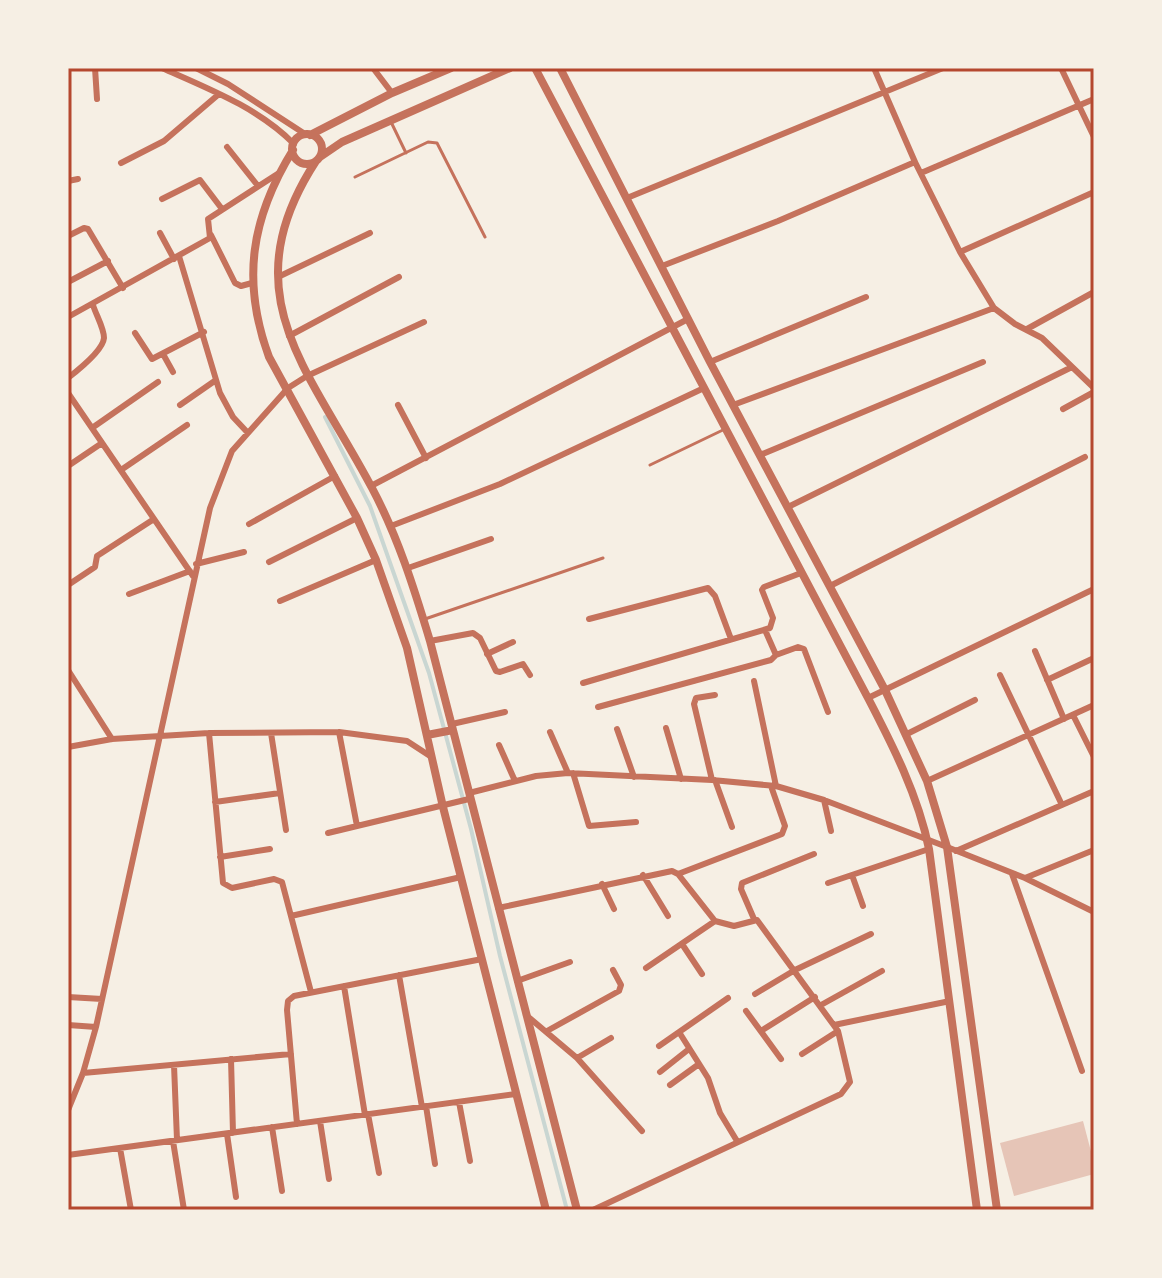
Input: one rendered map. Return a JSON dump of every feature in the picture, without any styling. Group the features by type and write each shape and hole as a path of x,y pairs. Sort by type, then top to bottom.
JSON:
{"street":[{"path":"95,68 97,99"},
{"path":"162,68 219,94 277,128 293,147 294,156 304,163 318,159 342,142 510,68"},
{"path":"196,68 228,84 320,141 322,146 318,159 292,204 279,252 280,307 307,376 371,486 408,568 430,641 577,1210"},
{"path":"373,68 392,93"},
{"path":"451,68 308,134 293,147 269,194 258,227 252,283 261,334 269,357 357,518 376,560 407,648 443,807 546,1210"},
{"path":"535,68 899,759 928,845 977,1210"},
{"path":"560,68 710,362 885,690 927,781 952,849 997,1210"},
{"path":"874,68 915,162 960,252 994,308 1042,338 1094,390 1063,409"},
{"path":"627,198 943,68"},
{"path":"1061,68 1094,137"},
{"path":"121,163 164,141 219,94"},
{"path":"921,173 1094,99"},
{"path":"227,147 258,186"},
{"path":"662,266 778,221 915,162"},
{"path":"252,283 241,286 235,283 211,235 208,219 279,173"},
{"path":"68,181 78,179"},
{"path":"162,199 200,180 222,209"},
{"path":"960,252 1094,192"},
{"path":"68,236 84,228 91,232 123,288"},
{"path":"160,233 176,257 204,332 226,405 248,433"},
{"path":"278,277 370,233"},
{"path":"68,317 211,235"},
{"path":"68,282 108,261"},
{"path":"289,336 399,277"},
{"path":"1027,329 1094,292"},
{"path":"710,362 866,297"},
{"path":"68,378 103,343 93,305"},
{"path":"733,405 994,308"},
{"path":"371,486 688,319"},
{"path":"68,1110 96,1027 192,574 232,451 288,388 307,376 424,322"},
{"path":"135,333 151,359 204,332"},
{"path":"163,354 173,372"},
{"path":"760,455 983,362"},
{"path":"788,507 1072,367"},
{"path":"180,405 216,380"},
{"path":"92,428 158,382"},
{"path":"391,526 500,484 704,388"},
{"path":"68,393 192,574"},
{"path":"398,405 426,458"},
{"path":"121,470 187,425"},
{"path":"68,466 102,443"},
{"path":"830,586 1085,457"},
{"path":"249,524 335,476"},
{"path":"269,562 357,518"},
{"path":"68,585 95,567 96,556 154,519"},
{"path":"408,568 491,539"},
{"path":"196,564 244,552"},
{"path":"280,601 376,560"},
{"path":"583,683 765,630 774,623 763,594 764,587 818,563"},
{"path":"129,594 192,574"},
{"path":"589,619 708,588 715,596 731,639"},
{"path":"868,698 1094,589"},
{"path":"765,630 776,655"},
{"path":"430,641 473,633 480,638 496,671 523,664 530,675"},
{"path":"487,654 513,642"},
{"path":"598,707 771,660 798,647 804,649 828,712"},
{"path":"1035,651 1064,719"},
{"path":"1047,680 1094,658"},
{"path":"68,670 112,739"},
{"path":"1000,675 1062,805"},
{"path":"498,908 661,871 678,874 782,834 785,826 773,786 754,681"},
{"path":"715,695 696,698 694,704 713,780 732,827"},
{"path":"907,734 975,700"},
{"path":"927,781 1094,705"},
{"path":"427,735 505,712"},
{"path":"1073,715 1094,757"},
{"path":"666,728 681,779"},
{"path":"617,729 634,777"},
{"path":"68,747 112,739 209,733 339,732 407,741 432,758"},
{"path":"339,732 357,826"},
{"path":"550,732 570,773 589,826 636,822"},
{"path":"209,733 221,878 227,887 232,888 274,879 284,886 311,992"},
{"path":"271,733 286,830"},
{"path":"499,745 515,781"},
{"path":"328,833 443,807 515,781 570,773 773,786 824,800 928,845 952,849 1025,878 1094,912"},
{"path":"952,849 1094,791"},
{"path":"215,802 280,793"},
{"path":"824,800 831,831"},
{"path":"828,883 928,845"},
{"path":"220,857 270,849"},
{"path":"1025,878 1094,850"},
{"path":"593,1210 841,1094 850,1082 836,1028 754,919 741,889 742,883 814,854"},
{"path":"1012,873 1082,1071"},
{"path":"678,874 715,921 734,926 754,919"},
{"path":"643,875 668,916"},
{"path":"852,875 863,906"},
{"path":"291,916 461,877"},
{"path":"602,884 614,909"},
{"path":"646,968 715,921"},
{"path":"755,994 795,970 871,934"},
{"path":"682,944 702,974"},
{"path":"297,1124 288,1001 294,996 311,992 482,959"},
{"path":"517,981 570,962"},
{"path":"547,1031 619,991 621,985 613,970"},
{"path":"821,1005 882,971"},
{"path":"399,975 435,1164"},
{"path":"344,986 379,1173"},
{"path":"68,997 102,999"},
{"path":"761,1031 815,997"},
{"path":"659,1046 728,998"},
{"path":"802,1054 836,1028 950,1001"},
{"path":"746,1011 781,1059"},
{"path":"526,1015 577,1058 642,1131"},
{"path":"68,1025 96,1027"},
{"path":"679,1032 708,1078 720,1113 737,1141"},
{"path":"577,1058 611,1038"},
{"path":"660,1072 689,1049"},
{"path":"83,1073 291,1054"},
{"path":"231,1059 230,1133 236,1197"},
{"path":"670,1085 699,1064"},
{"path":"174,1065 175,1140 184,1210"},
{"path":"68,1088 76,1089"},
{"path":"68,1155 516,1094"},
{"path":"459,1102 470,1161"},
{"path":"320,1121 329,1179"},
{"path":"272,1127 282,1191"},
{"path":"120,1148 131,1210"}],"lane":[{"path":"390,121 406,153"},
{"path":"355,177 428,142 440,146 485,237"},
{"path":"650,465 725,429"},
{"path":"423,619 603,558"}],"building":[{"path":"1083,1121 1094,1174 1014,1196 1000,1143"}],"waterway":[{"path":"325,417 370,506 429,673 567,1210"}]}
